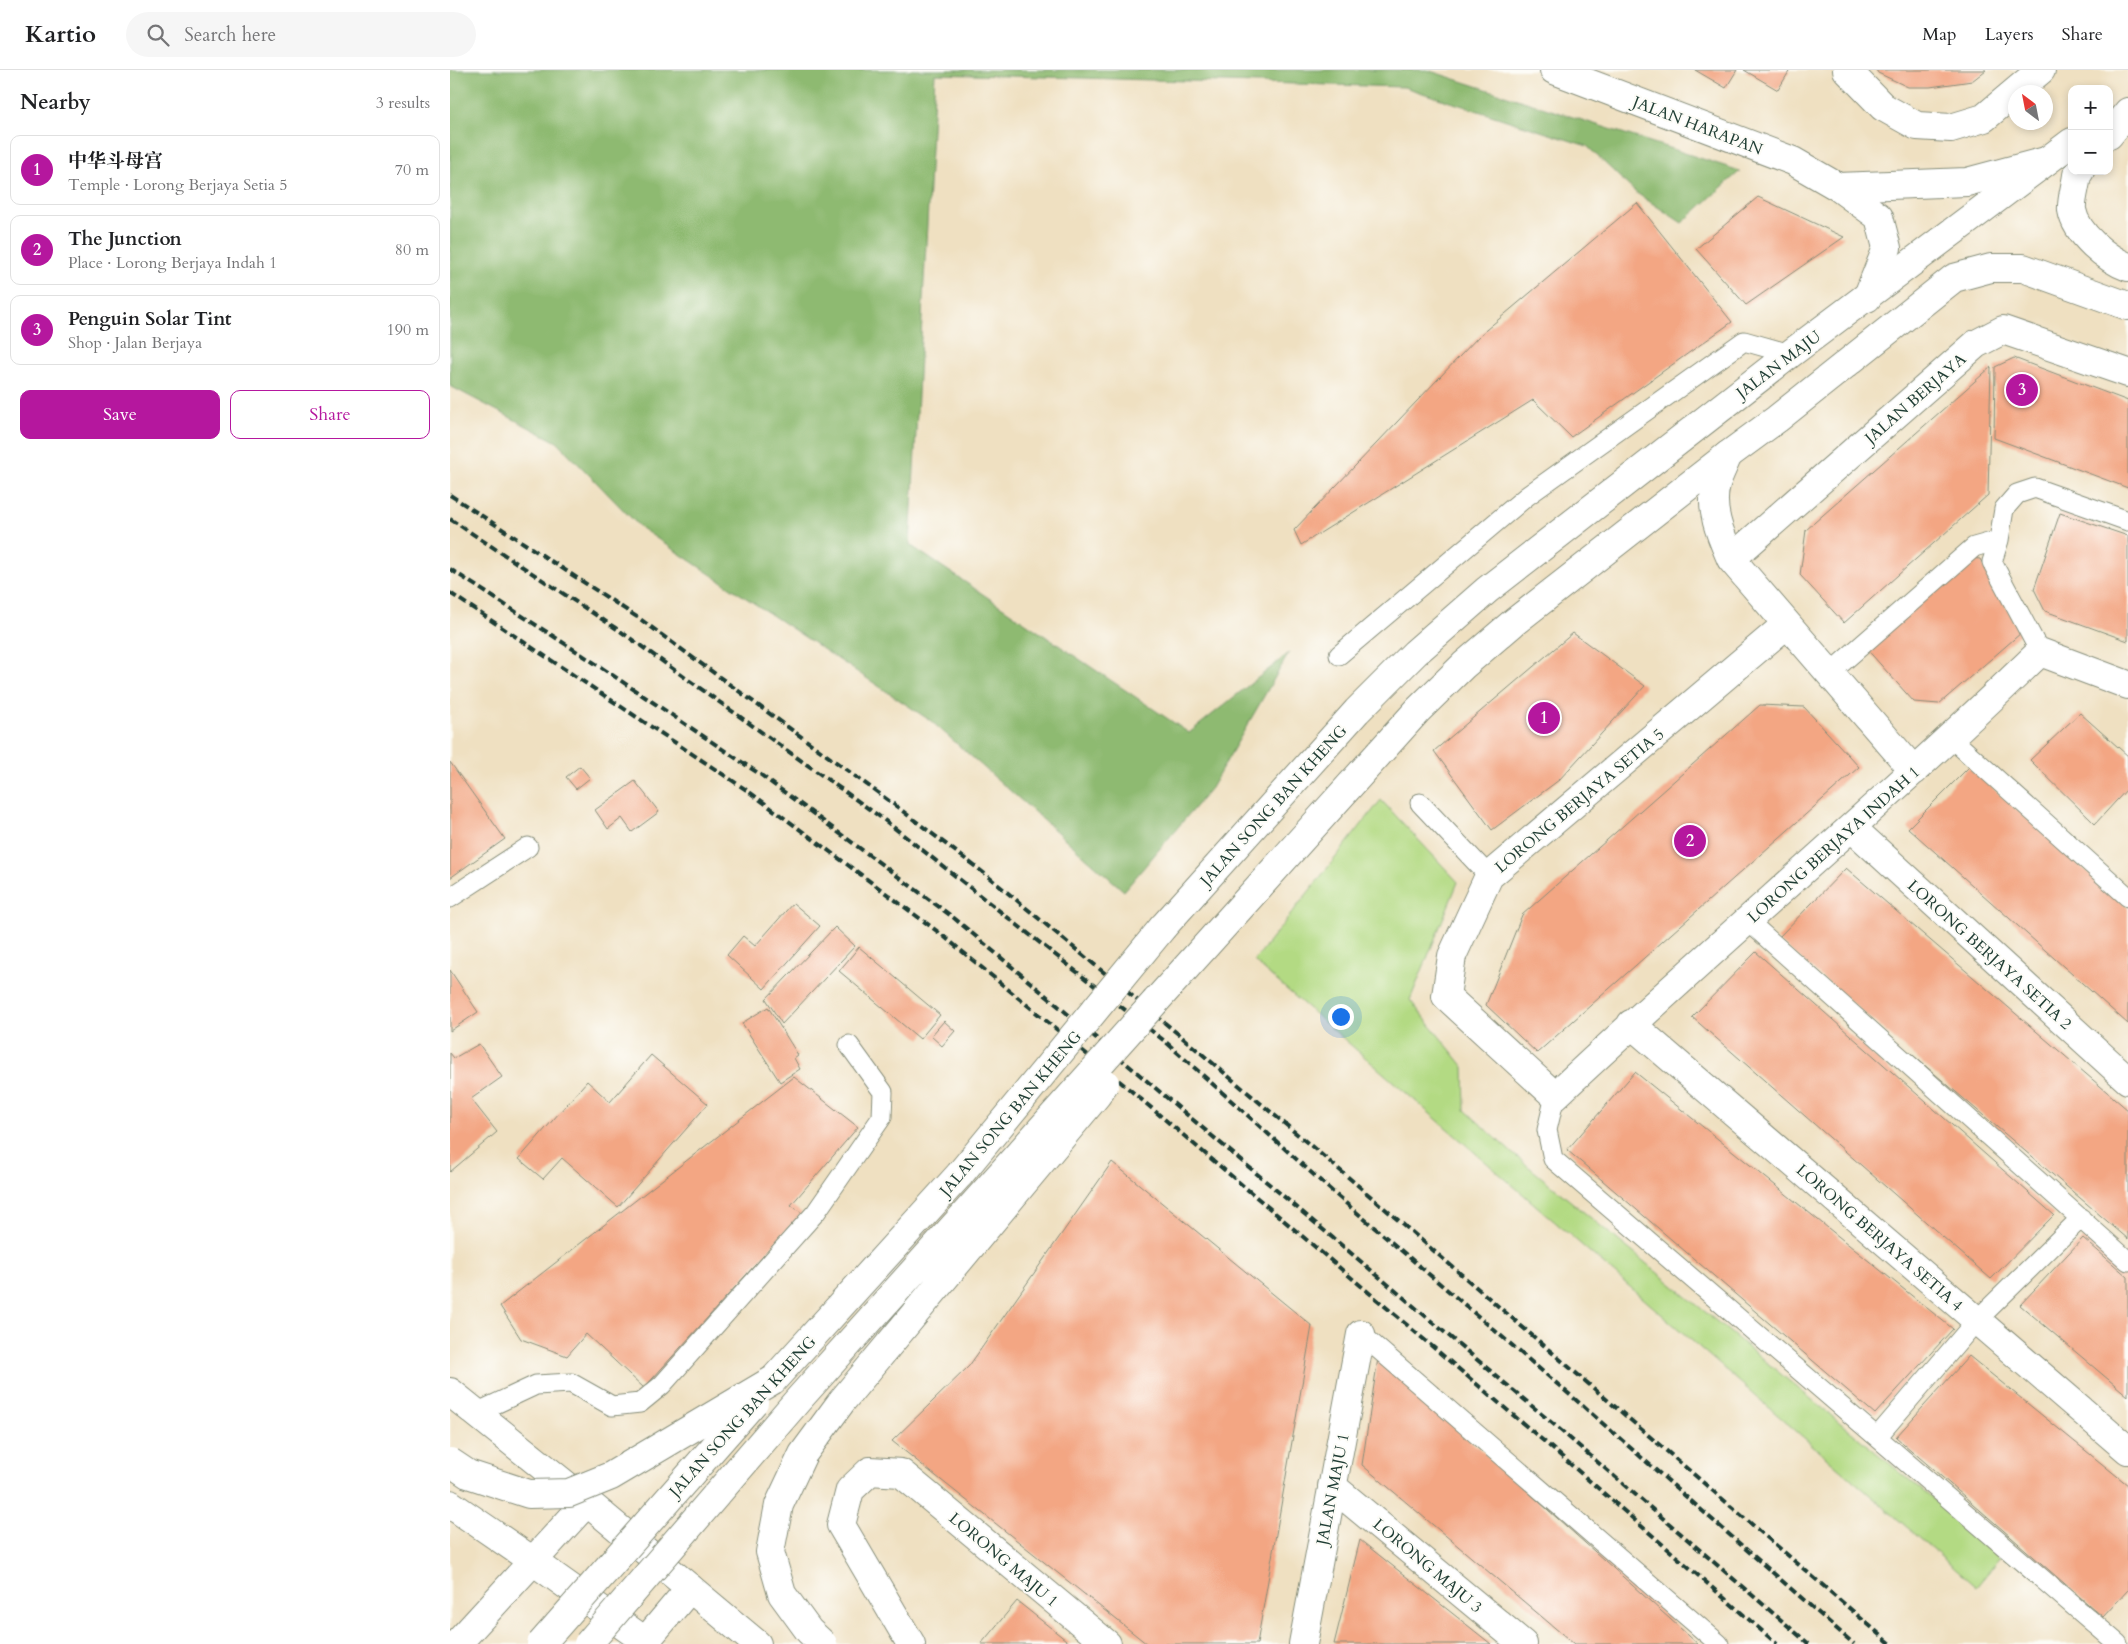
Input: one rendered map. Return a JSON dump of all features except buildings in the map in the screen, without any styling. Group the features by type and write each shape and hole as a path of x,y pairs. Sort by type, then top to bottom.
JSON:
{"street":[{"name":"JALAN HARAPAN","path":"1554,70 1793,161 1838,187 1879,217 1887,248 1867,298"},
{"path":"1847,70 1883,107 1916,126 1951,128 1984,118 2041,70"},
{"path":"2113,112 2128,101"},
{"path":"2113,130 2128,112"},
{"name":"JALAN MAJU","path":"1486,590 1790,354 1867,298 2068,145"},
{"path":"1838,187 1967,182 2046,161"},
{"path":"2077,175 2072,210 2085,238 2117,263 2128,267"},
{"path":"1914,771 1731,559 1717,528 1714,503 1716,485 1728,455 1777,419 1954,278 1991,268 2023,268 2128,306"},
{"name":"JALAN BERJAYA","path":"1731,559 1976,344 2003,330 2128,372"},
{"name":"JALAN SONG BAN KHENG","path":"588,1644 798,1400 1418,710 1464,665 1513,623 1728,455"},
{"name":"JALAN SONG BAN KHENG","path":"541,1644 773,1380 960,1174 1191,896 1357,711 1415,653 1486,590"},
{"name":"LORONG BERJAYA SETIA 5","path":"1554,1096 1446,996 1452,956 1489,876 1787,624"},
{"path":"2040,652 2128,685"},
{"name":"LORONG BERJAYA INDAH 1","path":"1554,1096 1631,1024 1951,738 2040,652"},
{"name":"LORONG BERJAYA SETIA 2","path":"1852,828 2128,1080"},
{"path":"823,1644 809,1630 782,1594 770,1552 779,1505 803,1454 842,1400 1097,1095 1156,1001"},
{"name":"LORONG BERJAYA SETIA 4","path":"1631,1024 2128,1450"},
{"name":"JALAN MAJU 1","path":"1303,1644 1360,1334"},
{"path":"450,1462 468,1474 528,1494 569,1493 612,1476 773,1380"},
{"path":"450,1392 587,1502 757,1644"},
{"name":"LORONG MAJU 1","path":"911,1644 841,1525 850,1490 870,1472 901,1473 1107,1644"},
{"name":"LORONG MAJU 3","path":"1332,1486 1523,1644"},
{"path":"457,1644 587,1502"},
{"path":"450,1504 533,1560 645,1643 690,1588"}],"lane":[{"path":"1339,655 1527,496 1744,341 1790,354"},
{"path":"2040,652 1992,562 1999,540 2004,509 2017,494 2035,488 2128,521"},
{"path":"1830,673 1974,547 1999,540"},
{"path":"1951,738 2128,897"},
{"path":"1420,803 1489,876"},
{"path":"450,898 528,848"},
{"path":"1748,921 2128,1261"},
{"path":"476,1413 536,1385 571,1383 612,1406 640,1403 662,1385 816,1212 882,1117 882,1092 849,1045"},
{"path":"1554,1096 1547,1130 1553,1159 2118,1644"},
{"path":"1877,1437 1976,1320 2080,1218"},
{"path":"1360,1334 1718,1644"}],"green space":[{"path":"450,70 1427,70 1740,171 1682,223 1635,192 1587,146 1404,87 935,74 910,545 1189,733 1289,653 1211,788 1124,891 931,721 641,528 557,442 450,386"},
{"path":"1381,800 1458,882 1410,1000 1464,1067 1465,1110 1512,1153 2002,1556 1976,1587 1254,961"}],"railway":[{"path":"450,495 640,619 892,803 985,874 1348,1177 1891,1644"},
{"path":"450,519 620,631 883,819 1167,1043 1334,1193 1576,1400 1854,1644"},
{"path":"450,569 761,775 954,918 1558,1428 1809,1644"},
{"path":"450,593 748,791 941,934 1129,1089 1546,1443 1777,1644"}],"place":[{"name":"Penguin Solar Tint","path":"2022,390"},
{"name":"中华斗母宫","path":"1544,718"},
{"name":"The Junction","path":"1690,841"}]}
